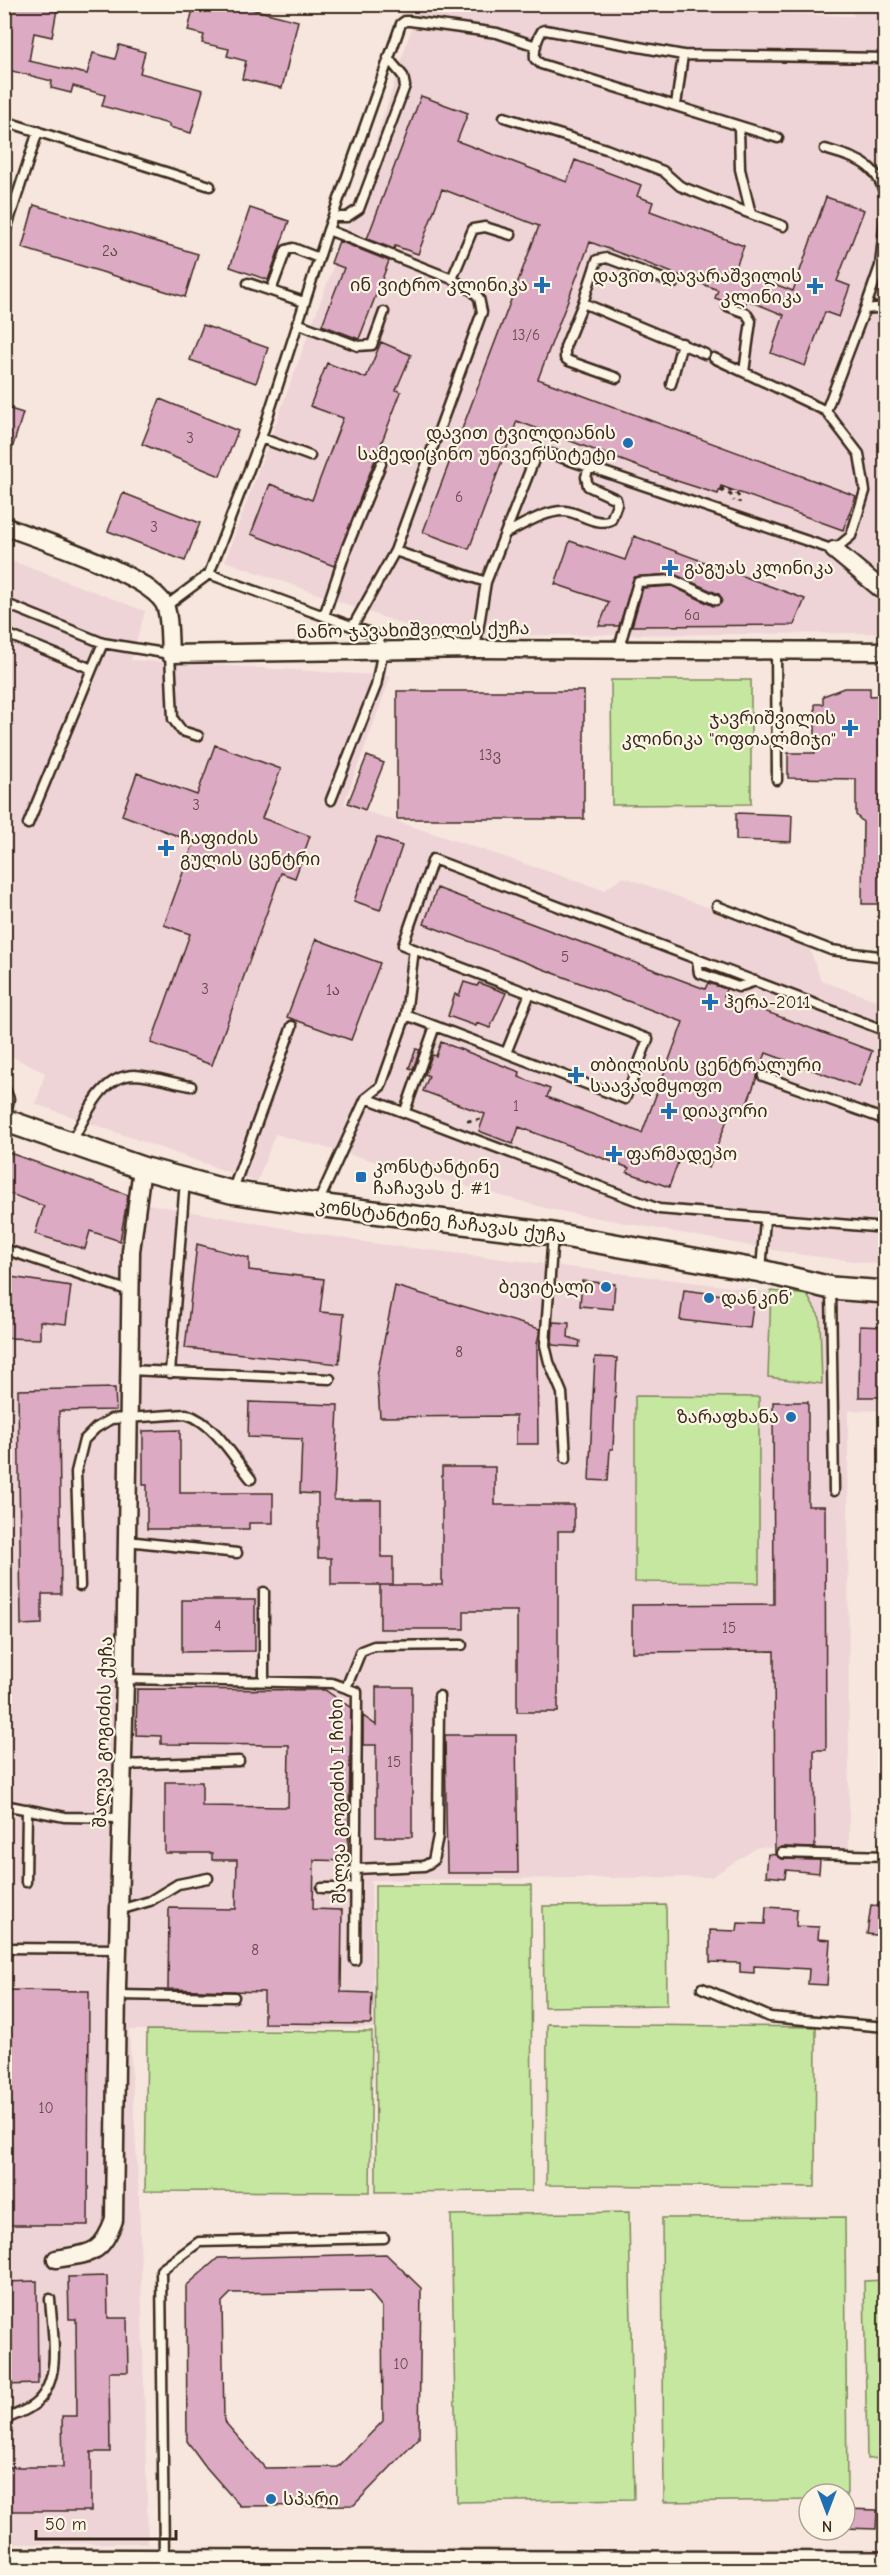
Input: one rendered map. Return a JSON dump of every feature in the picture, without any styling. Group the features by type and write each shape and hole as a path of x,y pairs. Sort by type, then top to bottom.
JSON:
{"street":[{"path":"4,526 150,587 166,606 170,654"},
{"path":"834,550 885,593"},
{"name":"ნანო ჯავახიშვილის ქუჩა","path":"170,654 383,649 619,648 885,651"},
{"name":"კონსტანტინე ჩაჩავას ქუჩა","path":"5,1120 142,1168 231,1192 553,1234 760,1271 831,1288 885,1292"},
{"name":"შალვა გოგიძის ქუჩა","path":"56,2259 93,2252 107,2239 114,2220 131,1251 142,1168"},
{"path":"4,2559 885,2563"}],"lane":[{"path":"166,606 209,574 261,438 304,302 399,28 405,21 497,33 536,46"},
{"path":"778,138 739,128 676,105 541,64 535,59 538,37 545,30 683,55 885,58"},
{"path":"676,105 683,55"},
{"path":"333,217 347,217 359,210 405,86 403,76 388,58"},
{"path":"504,117 606,149 663,171 680,186 783,226"},
{"path":"4,121 210,186"},
{"path":"739,128 740,169 751,213"},
{"path":"4,236 38,131"},
{"path":"825,149 847,155 874,171 884,187 885,203"},
{"path":"826,411 880,266 885,208"},
{"path":"452,279 473,229 485,227 511,236"},
{"path":"328,231 452,279 474,292 482,312 395,551 353,626"},
{"path":"271,291 286,250 293,248 319,258"},
{"path":"617,378 565,358 564,347 584,303 597,260 608,258 674,283"},
{"path":"248,283 304,302"},
{"path":"584,303 705,354"},
{"path":"727,306 746,313 752,321 744,372"},
{"path":"865,309 885,308"},
{"path":"297,323 366,347 372,345 384,312"},
{"path":"671,384 682,343"},
{"path":"475,649 486,582 537,456 548,453 834,550 851,537 865,491 859,454 826,411 714,358"},
{"path":"261,438 310,456"},
{"path":"324,616 347,547 381,464"},
{"path":"506,533 552,512 563,511 600,522 611,520 617,504 616,498 588,486 586,477 589,467"},
{"path":"395,551 486,582"},
{"path":"209,574 376,635 383,649 376,686 331,800"},
{"path":"619,648 638,582 673,580 716,600"},
{"path":"4,603 103,643 170,654 173,719 182,731 198,736"},
{"path":"4,633 92,669"},
{"path":"28,824 103,643"},
{"path":"776,650 777,780"},
{"path":"406,1015 625,1099 648,1039 403,945 433,859 885,1031"},
{"path":"717,906 831,950 885,957"},
{"path":"317,1205 366,1098 381,1086 406,1015 414,949"},
{"path":"506,1053 530,993"},
{"path":"231,1192 292,1026"},
{"path":"405,1112 435,1026"},
{"path":"70,1143 99,1094 107,1085 123,1076 137,1075 191,1086"},
{"path":"763,1076 885,1120"},
{"path":"4,1086 9,1099 5,1120"},
{"path":"366,1098 659,1209 885,1228"},
{"path":"170,1373 185,1180"},
{"path":"760,1271 765,1219"},
{"path":"553,1234 545,1345 549,1362 562,1393 566,1458"},
{"path":"4,1249 130,1291"},
{"path":"831,1288 834,1491"},
{"path":"129,1370 330,1379"},
{"path":"80,1586 76,1472 84,1440 96,1428 111,1419 186,1414 208,1426 251,1479"},
{"path":"127,1541 237,1553"},
{"path":"264,1592 264,1682"},
{"path":"346,1688 361,1651 374,1646 462,1645"},
{"name":"შალვა გოგიძის I ჩიხი","path":"125,1679 332,1683 357,1692 355,1960"},
{"path":"355,1869 423,1866 433,1862 438,1836 439,1696"},
{"path":"122,1765 239,1761"},
{"path":"4,1805 65,1817 120,1818"},
{"path":"26,1882 27,1809"},
{"path":"782,1852 885,1856"},
{"path":"118,1911 150,1901 178,1884 208,1878"},
{"path":"322,1888 355,1888"},
{"path":"4,1948 117,1949"},
{"path":"702,1988 770,2017 885,2027"},
{"path":"117,1995 234,1997"},
{"path":"164,2560 161,2270 199,2242 384,2238"},
{"path":"4,2420 37,2403 49,2384 53,2359 50,2299"}],"path":[{"path":"731,495 720,490 723,488 739,495 740,502 736,516"}],"shaded area":[{"path":"651,4 712,11 853,16 854,5 885,5 885,633 436,636 225,561 350,221 419,5"},
{"path":"4,558 145,611 131,660 391,676 344,804 604,890 624,877 808,944 821,981 885,1003 885,1265 796,1254 549,1209 275,1134 257,1182 36,1104 45,1073 5,1053"},
{"path":"4,1151 131,1201 363,1242 885,1304 885,1410 848,1411 849,1850 758,1847 711,1877 371,1880 374,2028 129,2030 139,2197 148,2543 5,2544"}],"green space":[{"path":"611,680 751,680 751,804 612,805"},
{"path":"771,1291 807,1295 820,1318 822,1384 768,1377"},
{"path":"635,1396 759,1397 759,1583 635,1582"},
{"path":"375,1885 531,1885 532,2191 376,2192"},
{"path":"666,1905 667,2005 544,2007 543,1906"},
{"path":"547,2024 816,2027 815,2187 546,2185"},
{"path":"147,2030 372,2032 370,2192 145,2191"},
{"path":"629,2212 634,2499 457,2502 451,2215"},
{"path":"845,2217 847,2482 797,2482 797,2500 664,2502 662,2218"},
{"path":"885,2280 885,2458 867,2459 864,2281"}],"building":[{"path":"4,4 58,4 52,37 34,33 29,61 87,74 93,53 115,59 119,45 145,52 140,73 203,90 191,133 169,127 169,124 102,106 105,95 73,86 71,93 51,88 52,81 4,69"},
{"path":"194,4 232,4 298,21 282,88 242,79 246,61 227,56 229,49 202,43 204,35 188,31"},
{"path":"421,96 468,113 457,141 567,182 575,160 641,185 637,196 653,202 650,211 744,246 735,269 793,291 826,197 864,210 837,281 850,286 839,317 825,312 805,366 771,353 784,315 747,300 745,306 715,298 718,290 590,242 538,379 856,496 843,530 721,486 718,494 677,481 517,421 469,549 423,532 539,226 442,189 418,254 395,246 394,249 367,239"},
{"path":"34,205 198,254 185,297 22,248"},
{"path":"250,208 289,221 268,280 230,267"},
{"path":"339,241 389,261 359,339 322,325 344,268 331,263"},
{"path":"203,325 268,348 256,383 190,360"},
{"path":"381,342 411,355 396,390 401,392 334,566 251,534 270,484 312,500 343,418 310,406 327,363 366,378"},
{"path":"160,399 238,431 220,476 142,444"},
{"path":"4,407 23,413 8,462 4,462"},
{"path":"123,493 200,523 185,561 108,531"},
{"name":"გაგუას კლინიკა","path":"634,536 805,599 794,625 632,626 643,588 672,586 713,606 721,603 722,599 719,594 673,574 635,577 619,626 599,626 609,602 555,584 570,541 625,560"},
{"name":"ჯავრიშვილის კლინიკა \"ოფთალმიჯი\"","path":"844,688 870,688 870,696 885,695 885,904 862,904 863,822 856,815 856,779 788,778 788,753 815,753 815,704 823,704 823,696"},
{"path":"397,691 584,691 584,819 397,819"},
{"path":"215,745 281,769 262,818 310,836 295,878 281,873 212,1065 151,1043 190,934 164,925 194,842 122,815 137,773 197,795"},
{"path":"367,756 384,763 365,810 348,803"},
{"path":"736,813 792,815 791,842 736,840"},
{"path":"377,837 402,846 380,910 354,901"},
{"path":"437,888 705,989 708,983 726,989 724,996 872,1051 859,1087 766,1053 745,1109 733,1104 709,1168 680,1157 669,1187 627,1172 629,1168 519,1127 513,1144 479,1131 485,1114 423,1091 429,1076 425,1074 432,1055 436,1056 441,1042 520,1072 519,1077 550,1089 547,1097 642,1133 683,1022 424,924"},
{"path":"316,939 380,963 351,1040 287,1017"},
{"path":"464,982 477,986 479,983 506,993 490,1028 477,1023 476,1026 448,1016 455,994 459,996"},
{"path":"416,1049 420,1050 413,1069 409,1068"},
{"path":"4,1151 128,1195 120,1241 90,1231 85,1249 35,1234 44,1206 4,1192"},
{"path":"197,1244 249,1258 249,1270 324,1279 320,1312 344,1314 339,1364 185,1348"},
{"path":"4,1276 71,1286 66,1324 40,1321 40,1339 4,1338"},
{"path":"582,1281 615,1284 613,1309 580,1306"},
{"path":"395,1286 540,1329 537,1344 538,1444 516,1444 516,1416 380,1417 377,1376"},
{"path":"684,1290 754,1299 750,1328 680,1320"},
{"path":"553,1322 569,1323 568,1337 580,1341 579,1347 552,1345"},
{"path":"860,1326 885,1327 885,1397 859,1397"},
{"path":"595,1357 617,1358 613,1449 610,1449 608,1481 589,1480"},
{"path":"115,1388 116,1410 59,1411 61,1594 42,1594 42,1624 21,1625 18,1390"},
{"path":"249,1402 338,1405 334,1500 381,1500 381,1557 393,1557 393,1585 331,1585 331,1558 318,1558 318,1494 300,1493 302,1439 248,1437"},
{"path":"773,1402 808,1402 808,1506 825,1506 826,1750 814,1750 815,1848 782,1847 777,1849 776,1853 781,1859 820,1860 819,1873 786,1870 785,1878 766,1876 768,1854 775,1855 774,1651 632,1652 632,1605 774,1604"},
{"path":"180,1430 180,1493 273,1493 273,1523 249,1523 249,1529 147,1529 147,1485 143,1485 143,1431"},
{"path":"442,1467 495,1467 495,1505 574,1505 574,1531 558,1531 558,1712 517,1712 517,1611 464,1611 464,1629 380,1629 380,1585 442,1585"},
{"path":"182,1600 255,1600 255,1651 182,1652"},
{"path":"376,1687 412,1687 412,1837 376,1837 376,1745 363,1745 363,1716 376,1725"},
{"path":"137,1689 325,1690 351,1708 348,1861 314,1860 313,1909 342,1910 341,1992 372,1993 371,2024 264,2023 264,1992 168,1989 169,1908 236,1909 237,1860 212,1860 212,1853 165,1853 165,1782 202,1782 202,1806 288,1807 289,1745 161,1744 161,1736 136,1735"},
{"path":"445,1735 516,1735 518,1873 447,1873"},
{"path":"871,1905 885,1907 885,1936 867,1934"},
{"path":"766,1907 797,1909 796,1926 819,1927 818,1939 830,1940 827,1985 808,1984 809,1969 754,1966 754,1973 740,1972 740,1963 710,1962 710,1930 737,1931 738,1923 765,1924"},
{"path":"4,1990 89,1991 88,2225 4,2225"},
{"path":"386,2254 421,2288 419,2438 354,2505 240,2506 187,2441 186,2286 218,2258","holes":["369,2291 382,2307 383,2421 338,2467 265,2468 224,2421 222,2302 231,2293"]},
{"path":"107,2276 108,2318 127,2318 128,2372 109,2372 110,2452 91,2452 91,2511 4,2511 4,2467 63,2467 62,2416 77,2416 76,2319 69,2319 68,2277"},
{"path":"37,2281 38,2384 4,2385 4,2282"},
{"path":"857,2509 877,2510 876,2529 857,2528"}],"place":[{"name":"ინ ვიტრო კლინიკა","path":"542,285"},
{"name":"დავით დავარაშვილის კლინიკა","path":"815,286"},
{"name":"დავით ტვილდიანის სამედიცინო უნივერსიტეტი","path":"628,443"},
{"name":"გაგუას კლინიკა","path":"670,568"},
{"name":"ჯავრიშვილის კლინიკა \"ოფთალმიჯი\"","path":"850,728"},
{"name":"ჩაფიძის გულის ცენტრი","path":"166,848"},
{"name":"ჰერა-2011","path":"710,1002"},
{"name":"თბილისის ცენტრალური საავადმყოფო","path":"576,1075"},
{"name":"დიაკორი","path":"669,1111"},
{"name":"ფარმადეპო","path":"614,1154"},
{"name":"კონსტანტინე ჩაჩავას ქ. #1","path":"361,1177"},
{"name":"ბევიტალი","path":"606,1287"},
{"name":"დანკინ'","path":"709,1298"},
{"name":"ზარაფხანა","path":"791,1417"},
{"name":"სპარი","path":"271,2499"}]}
